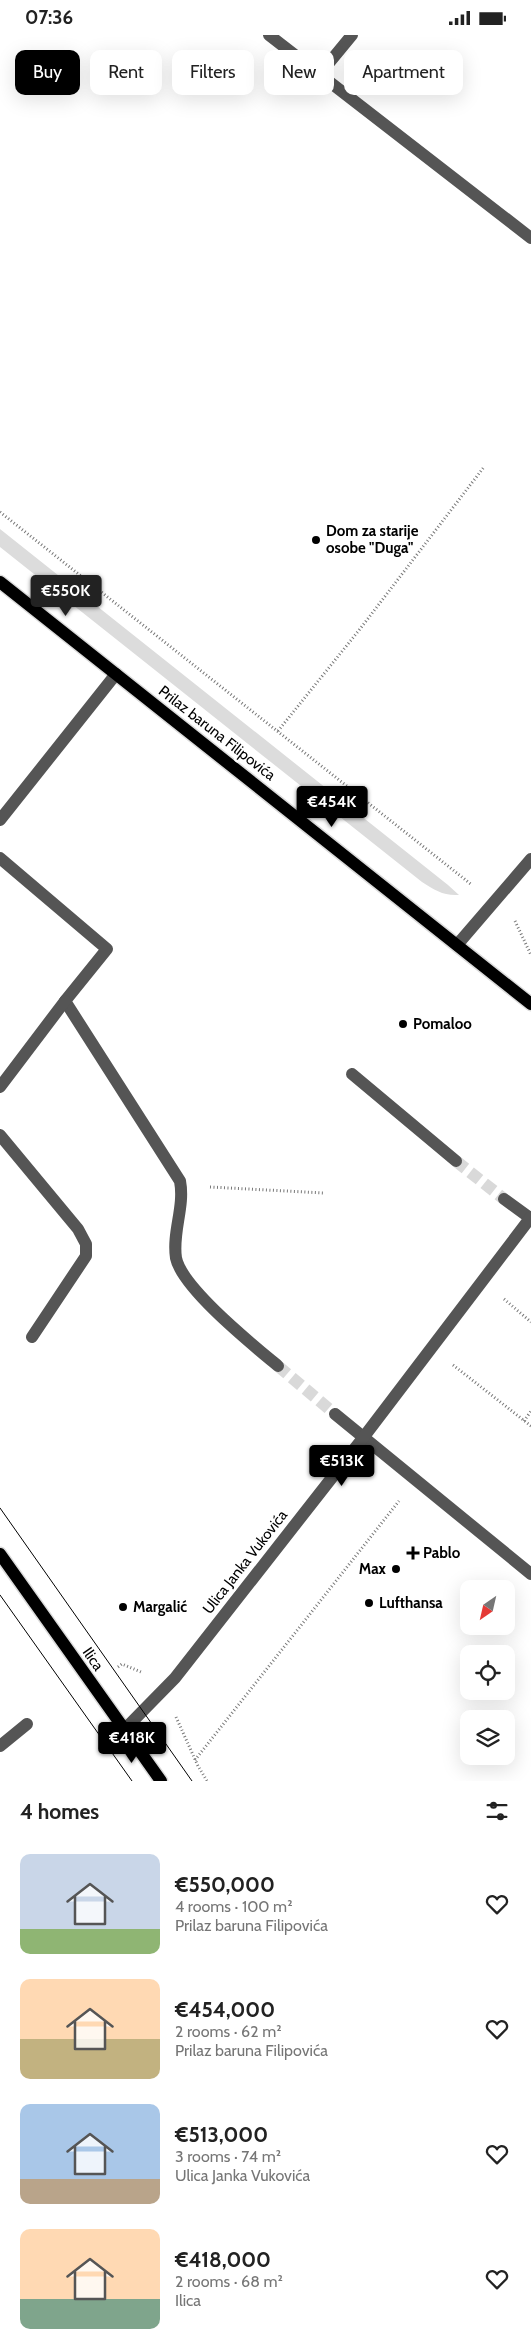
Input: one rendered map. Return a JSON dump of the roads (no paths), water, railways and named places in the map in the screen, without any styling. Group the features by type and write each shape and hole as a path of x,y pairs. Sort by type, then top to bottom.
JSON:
{"main road":[{"name":"Prilaz baruna Filipovića","path":"0,582 531,1003"},
{"name":"Ilica","path":"0,1554 161,1781"}],"street":[{"path":"269,35 288,50"},
{"path":"334,57 352,35"},
{"path":"334,87 531,238"},
{"path":"2,815 116,674"},
{"path":"0,858 107,949 0,1087"},
{"path":"457,945 531,859"},
{"path":"65,1001 180,1181 176,1259 191,1285 215,1311 278,1366"},
{"path":"352,1074 456,1161"},
{"path":"0,1135 78,1229 86,1244 86,1256 32,1337"},
{"path":"504,1199 531,1217"},
{"name":"Ulica Janka Vukovića","path":"124,1730 175,1678 363,1438 531,1217"},
{"path":"334,1414 531,1574"},
{"path":"0,1746 27,1724"}],"tunnel":[{"path":"456,1161 504,1199"},
{"path":"278,1366 335,1414"}],"tram line":[{"path":"0,1508 192,1781"},
{"path":"0,1595 132,1781"}],"place":[{"name":"Dom za starije osobe \"Duga\"","path":"316,540"},
{"name":"Pomaloo","path":"403,1024"},
{"name":"Pablo","path":"413,1553"},
{"name":"Max","path":"396,1569"},
{"name":"Lufthansa","path":"369,1603"},
{"name":"Margalić","path":"123,1607"}]}
